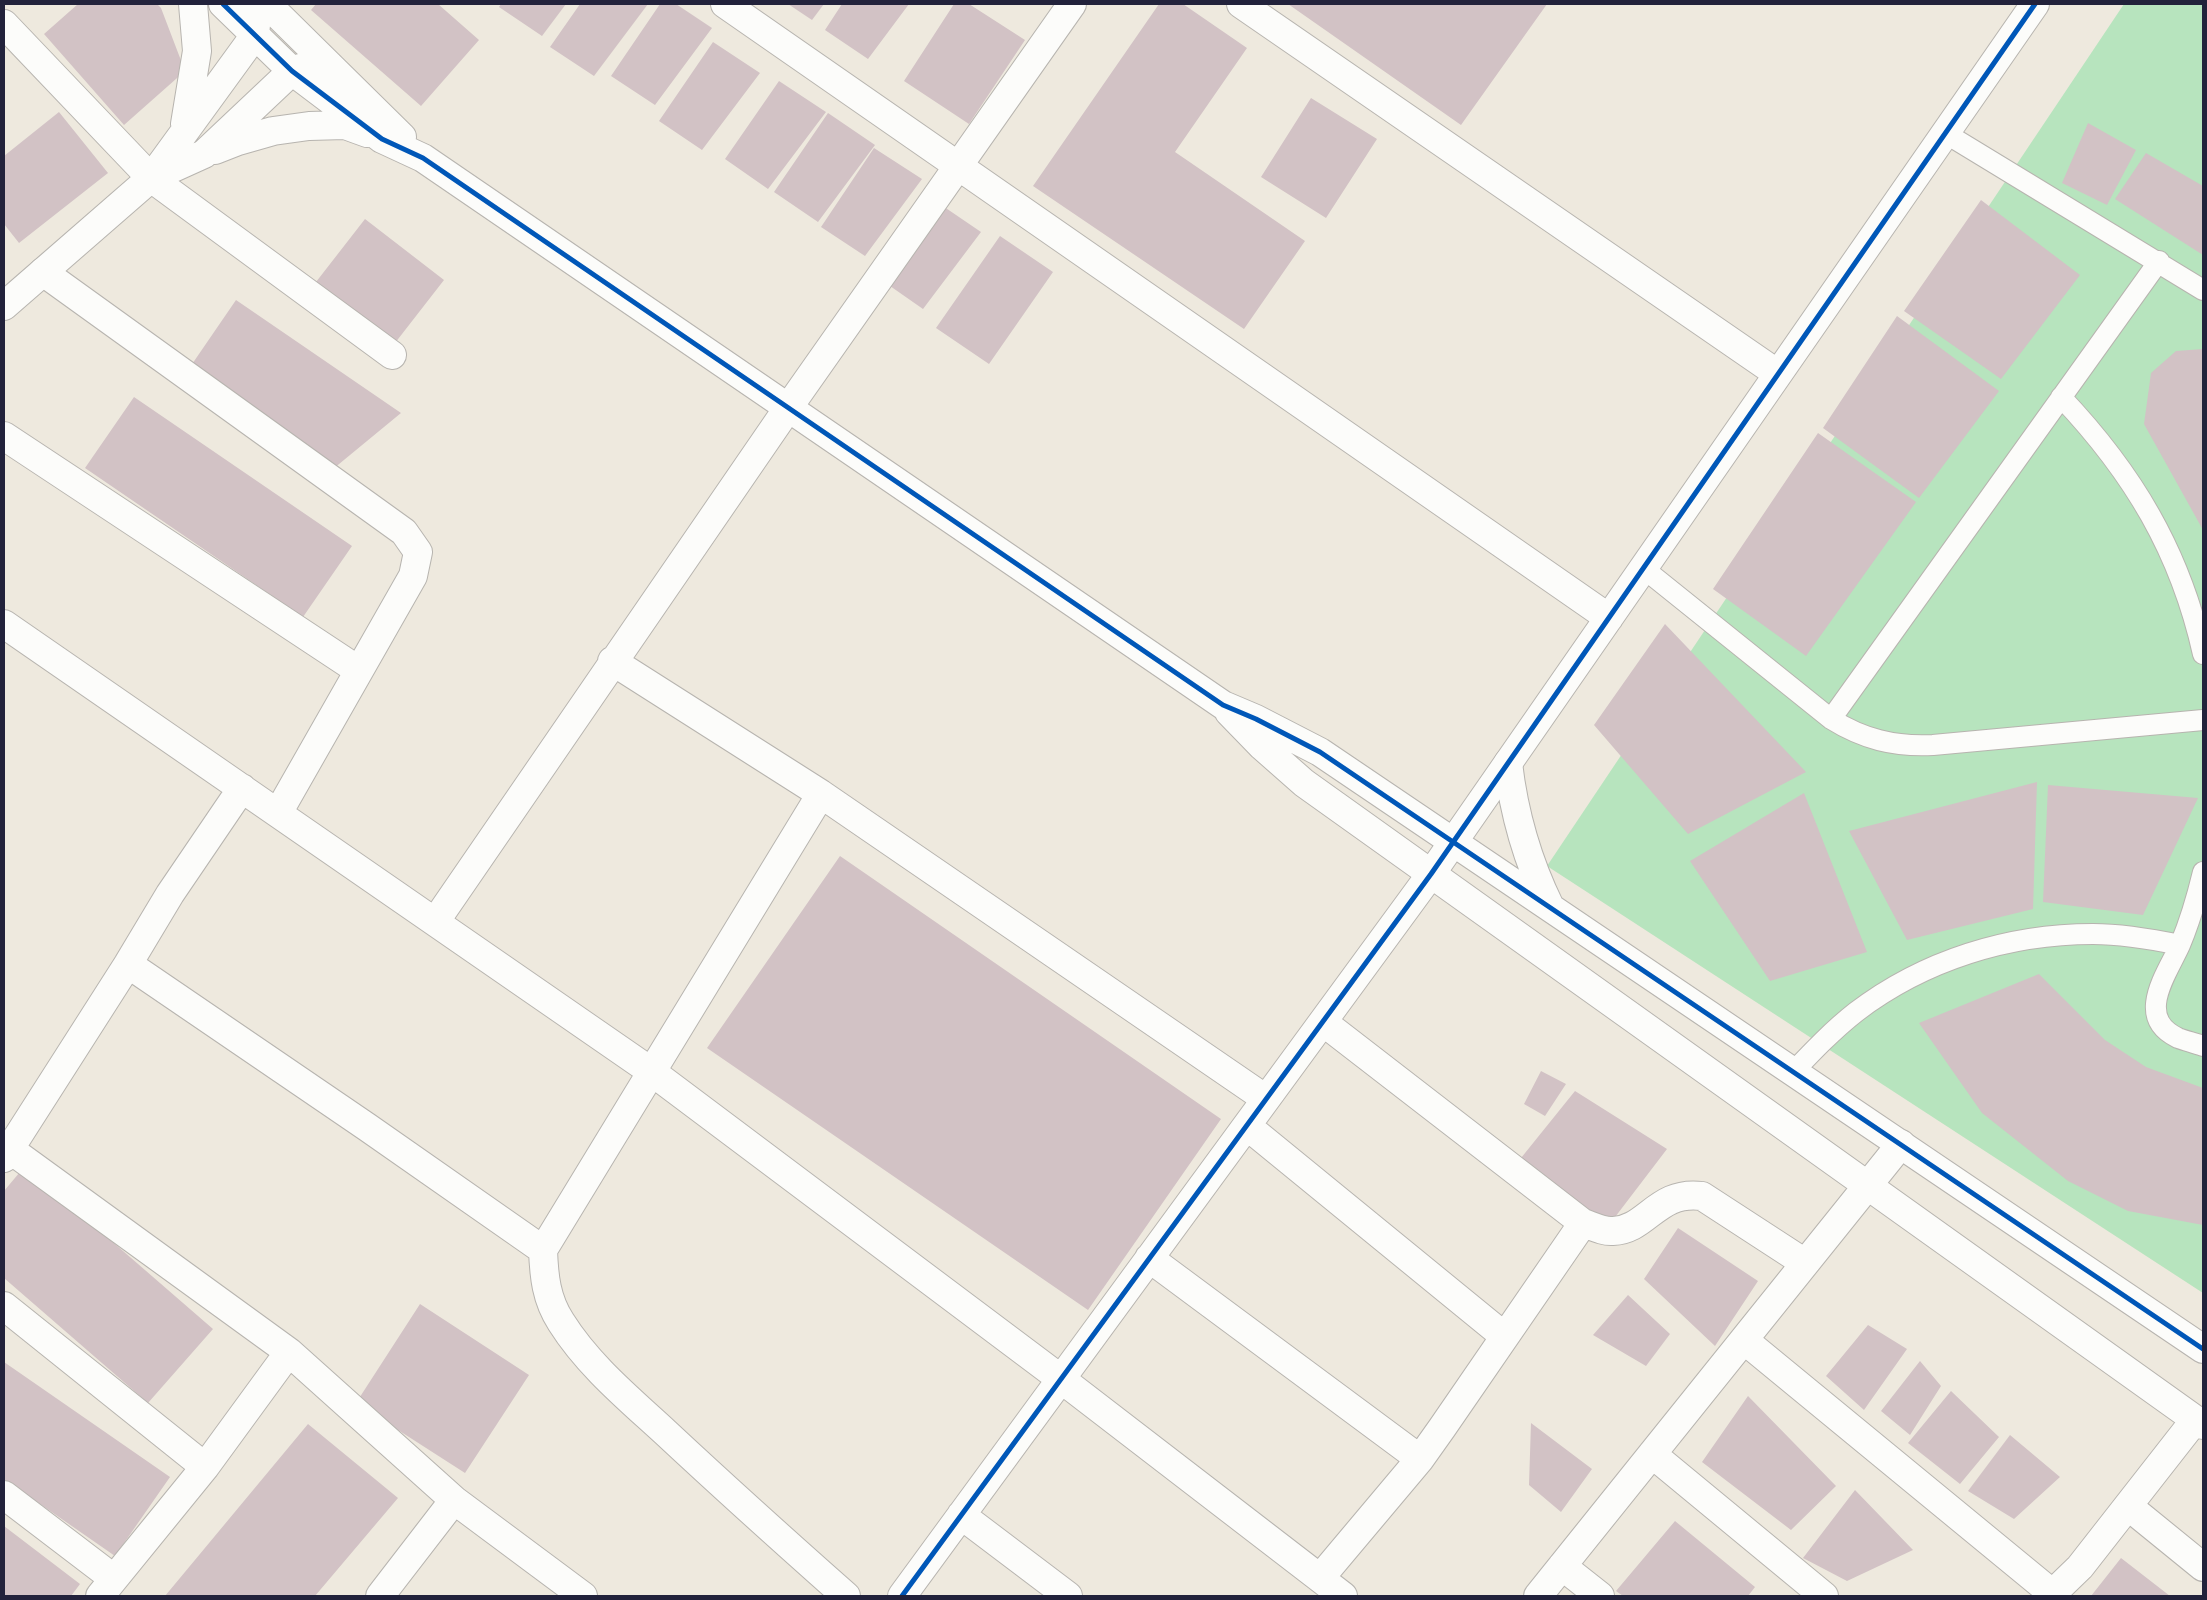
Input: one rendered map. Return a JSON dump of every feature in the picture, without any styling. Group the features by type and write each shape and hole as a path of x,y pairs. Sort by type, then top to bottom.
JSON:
{"street":[{"path":"184,131 197,51 193,4"},
{"path":"223,4 292,70 382,139"},
{"path":"4,306 150,178 255,35 258,4"},
{"path":"267,4 423,158"},
{"path":"725,4 1609,618"},
{"path":"435,922 612,661 956,165 1072,4"},
{"path":"1241,4 1778,374"},
{"path":"902,1596 1431,874 2035,4"},
{"path":"4,24 150,178 392,356"},
{"path":"204,154 292,70 326,61"},
{"path":"150,178 238,141 273,131 309,126 345,125 382,139 423,158 1223,705 1262,746 1297,777 2199,1422 2128,1506 2080,1567 2052,1595 1744,1340"},
{"path":"43,272 404,532 418,552 413,576 278,813"},
{"path":"4,436 358,670"},
{"path":"4,624 652,1072 1061,1378 1344,1596"},
{"path":"612,661 821,794 1266,1099"},
{"path":"1223,705 1256,718 1320,752 1452,843 2202,1345"},
{"path":"1508,763 1512,801 1521,838 1534,874 1551,908"},
{"path":"242,788 170,894 128,964 6,1151 289,1352 454,1500 583,1596"},
{"path":"821,794 543,1250 545,1285 559,1321 581,1351 657,1425 846,1596"},
{"path":"128,964 543,1250"},
{"path":"1323,1022 1583,1223 1611,1232 1625,1230 1672,1198 1688,1194 1702,1196 1805,1263"},
{"path":"1246,1126 1504,1336"},
{"path":"1538,1596 1901,1144"},
{"path":"1320,1578 1420,1459 1583,1223"},
{"path":"1149,1258 1420,1459"},
{"path":"4,1306 205,1467"},
{"path":"4,1495 106,1587 205,1467 289,1352"},
{"path":"1652,1454 1824,1596"},
{"path":"380,1596 454,1500"},
{"path":"2128,1506 2203,1568"},
{"path":"961,1515 1068,1596"},
{"path":"1562,1566 1600,1596"}],"lane":[{"path":"1945,133 2159,261 2203,290"},
{"path":"1831,718 2159,261"},
{"path":"2061,397 2093,430 2145,504 2167,544 2184,587 2203,654"},
{"path":"1643,568 1831,718 1849,730 1868,738 1911,746 2203,720"},
{"path":"2203,872 2196,901 2180,945 2160,986 2155,1006 2162,1025 2169,1032 2178,1038 2203,1046"},
{"path":"1793,1072 1824,1040 1863,1007 1892,988 1929,968 1969,953 2010,942 2061,935 2095,934 2138,937 2180,945"}],"green space":[{"path":"2124,4 2203,4 2203,1293 1547,866"}],"building":[{"path":"78,4 157,4 161,8 185,71 124,125 44,34"},
{"path":"316,4 438,4 479,40 421,106 311,10"},
{"path":"501,4 566,4 542,36 499,7"},
{"path":"580,4 648,4 594,76 550,47"},
{"path":"660,4 676,4 712,28 655,105 611,76"},
{"path":"788,4 824,4 812,20"},
{"path":"842,4 909,4 868,59 825,30"},
{"path":"954,4 969,4 1025,40 969,124 904,81"},
{"path":"1159,4 1183,4 1247,48 1175,152 1305,241 1244,329 1033,186"},
{"path":"1288,4 1547,4 1461,125"},
{"path":"713,42 760,73 702,150 659,121"},
{"path":"779,81 826,112 768,189 725,159"},
{"path":"1311,98 1377,139 1326,218 1261,177"},
{"path":"59,112 108,173 19,243 4,224 4,156"},
{"path":"828,113 875,145 818,222 774,192"},
{"path":"2088,123 2136,150 2107,205 2062,183"},
{"path":"874,148 922,179 865,256 821,227"},
{"path":"2146,153 2203,186 2203,255 2115,199"},
{"path":"934,200 981,232 923,309 880,279"},
{"path":"1981,200 2080,275 2001,379 1904,311"},
{"path":"365,219 444,280 395,343 316,282"},
{"path":"1000,236 1053,272 989,364 936,328"},
{"path":"236,300 401,413 333,469 188,370"},
{"path":"1897,316 1999,391 1919,498 1823,428"},
{"path":"2203,349 2203,530 2144,424 2151,373 2176,351"},
{"path":"134,397 352,546 303,617 85,468"},
{"path":"1818,433 1916,502 1806,656 1713,589"},
{"path":"1665,624 1806,772 1688,834 1594,725"},
{"path":"2037,782 2033,909 1907,940 1849,831"},
{"path":"2048,785 2198,798 2143,915 2043,902"},
{"path":"1804,793 1867,952 1770,981 1690,861"},
{"path":"840,856 1221,1119 1088,1310 707,1048"},
{"path":"2039,974 2105,1040 2146,1067 2203,1088 2203,1225 2128,1211 2068,1181 1982,1113 1919,1023"},
{"path":"1541,1071 1566,1084 1545,1116 1524,1104"},
{"path":"1575,1091 1667,1149 1609,1225 1521,1158"},
{"path":"25,1166 213,1329 148,1403 4,1278 4,1191"},
{"path":"1678,1228 1758,1281 1715,1346 1644,1279"},
{"path":"1628,1295 1670,1334 1646,1366 1593,1335"},
{"path":"420,1304 529,1375 465,1473 356,1403"},
{"path":"1868,1325 1907,1349 1864,1410 1826,1376"},
{"path":"1920,1361 1941,1386 1910,1435 1881,1411"},
{"path":"4,1362 170,1477 115,1556 4,1479"},
{"path":"1951,1391 1999,1437 1960,1484 1908,1443"},
{"path":"1748,1396 1836,1486 1791,1530 1702,1462"},
{"path":"1531,1423 1592,1469 1561,1512 1529,1485"},
{"path":"308,1424 398,1498 315,1596 165,1596"},
{"path":"2010,1435 2060,1477 2014,1519 1968,1491"},
{"path":"1855,1490 1913,1550 1847,1581 1803,1558"},
{"path":"1675,1521 1755,1587 1748,1596 1623,1596 1616,1591"},
{"path":"4,1526 80,1584 71,1596 4,1596"},
{"path":"2121,1558 2170,1596 2091,1596"}],"cycle path":[{"path":"223,4 292,71 382,139 423,158 1223,705 1256,719 1320,752 2203,1349"},
{"path":"902,1596 1431,874 2035,4"}]}
